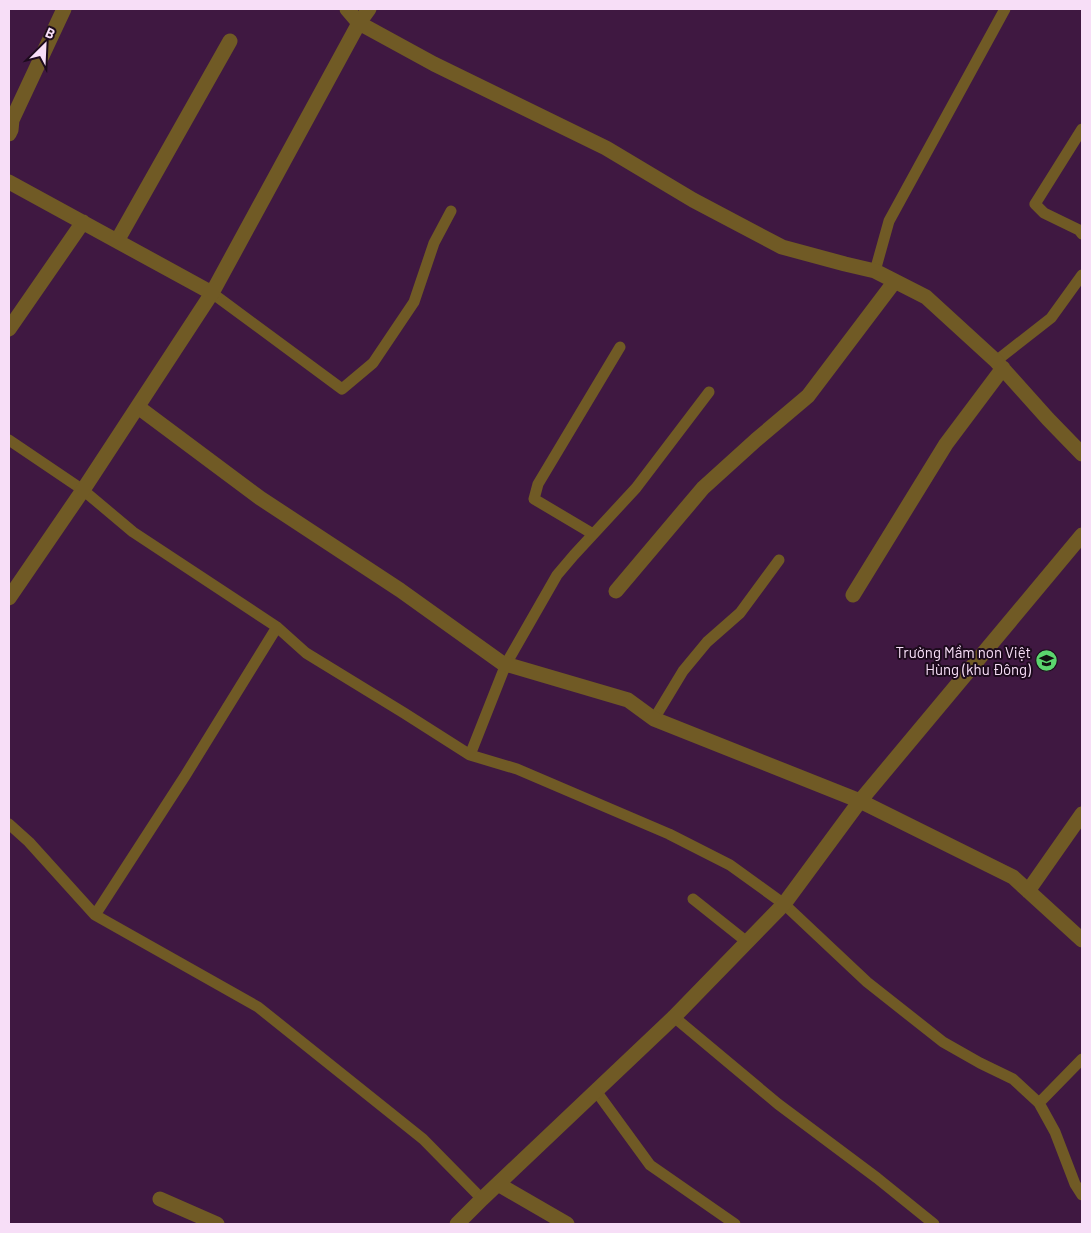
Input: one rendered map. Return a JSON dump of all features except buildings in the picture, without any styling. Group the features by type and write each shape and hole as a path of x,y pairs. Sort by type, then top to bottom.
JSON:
{"street":[{"path":"9,134 12,120 64,9"},
{"path":"346,9 359,23 434,64 606,148 693,200 782,247 875,270 926,297 999,364 1082,454"},
{"path":"9,598 83,490 212,293 359,23 369,9"},
{"path":"117,241 230,41"},
{"path":"9,182 212,293"},
{"path":"9,329 83,222"},
{"path":"616,591 703,488 808,396 895,281"},
{"path":"853,595 946,444 999,364"},
{"path":"138,407 260,498 400,590 506,664 628,700 654,719 860,802 1013,877 1082,940"},
{"path":"457,1224 674,1016 784,904 860,802 1082,534"},
{"path":"1028,890 1082,814"},
{"path":"498,1184 567,1224"},
{"path":"160,1199 217,1224"}],"lane":[{"path":"875,270 889,221 1005,9"},
{"path":"1082,129 1035,204 1044,213 1079,230 1082,234"},
{"path":"212,293 342,389 373,364 414,302 434,243 451,211"},
{"path":"999,364 1051,318 1082,275"},
{"path":"593,534 534,500 538,484 620,347"},
{"path":"470,755 506,664 557,575 636,488 709,392"},
{"path":"9,440 83,490 133,532 277,627 306,653 470,755 517,769 669,834 730,865 784,904 867,982 943,1042 1013,1079 1039,1102 1055,1132 1074,1184 1082,1195"},
{"path":"654,719 683,671 707,642 740,613 779,560"},
{"path":"95,916 185,776 277,627"},
{"path":"9,824 29,842 95,916 258,1007 423,1139 482,1199"},
{"path":"693,899 747,942"},
{"path":"674,1016 778,1104 877,1178 934,1224"},
{"path":"1039,1102 1082,1059"},
{"path":"596,1092 650,1165 736,1224"}],"place":[{"name":"Trường Mầm non Việt Hùng (khu Đông)","path":"1047,661"}]}
